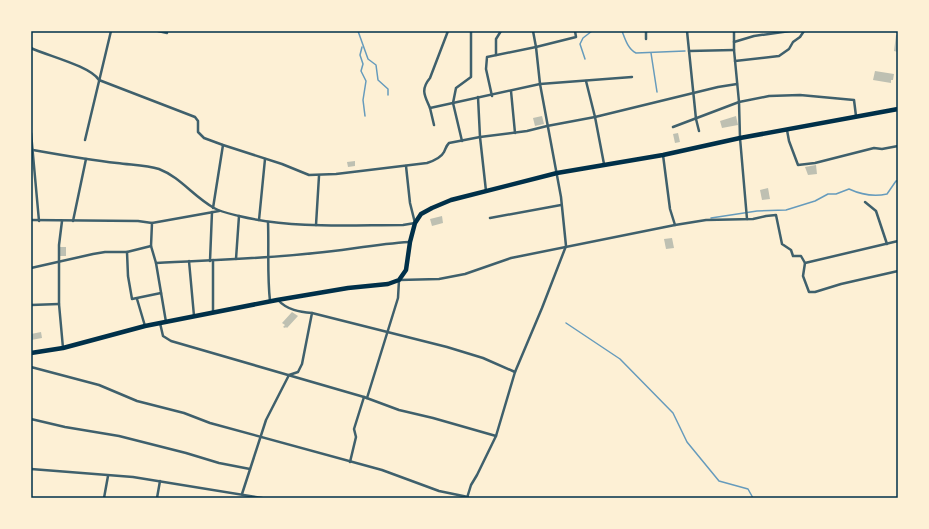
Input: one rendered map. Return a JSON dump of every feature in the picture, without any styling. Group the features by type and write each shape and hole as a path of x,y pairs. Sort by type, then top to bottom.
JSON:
{"highway":[{"path":"31,353 63,348 145,326 194,316 348,288 388,284 399,280 406,270 410,242 415,223 421,214 451,200 557,173 663,155 740,138 898,108"}],"street":[{"path":"84,140 111,31"},
{"path":"158,31 167,33"},
{"path":"434,125 430,108 424,93 425,84 430,78 448,31"},
{"path":"462,141 453,103 456,88 471,77 471,31"},
{"path":"496,55 496,39 501,31"},
{"path":"31,367 99,385 137,401 184,413 210,423 382,470 439,491 468,497 471,485 496,436 515,372 566,246 557,173 547,126 533,31"},
{"path":"492,96 486,69 487,57 576,37 575,31"},
{"path":"646,31 646,39"},
{"path":"687,31 693,94 699,131"},
{"path":"734,31 734,50 739,102 746,220"},
{"path":"734,42 754,36 790,31"},
{"path":"735,61 779,56 785,53 793,42 800,37 803,31"},
{"path":"31,48 45,55 79,65 96,75 100,80 195,117 198,121 198,132 204,138 282,164 301,173 320,176 431,162 439,158 449,143 527,131 737,84"},
{"path":"689,51 734,50"},
{"path":"430,108 478,97 492,96 540,84 586,82 632,77"},
{"path":"586,82 595,117 604,164"},
{"path":"511,91 515,133"},
{"path":"673,127 739,102 769,96 800,95 854,100 856,116"},
{"path":"478,97 480,138 486,192"},
{"path":"787,129 789,141 798,165 816,163 874,148 898,146"},
{"path":"31,133 40,220"},
{"path":"213,208 223,145"},
{"path":"33,150 86,159 149,167 160,170 184,185 213,208 220,211 268,222 316,225 403,225 415,223 410,203 406,166"},
{"path":"663,155 670,208 675,226"},
{"path":"73,221 86,159"},
{"path":"259,220 265,159"},
{"path":"316,225 320,176"},
{"path":"865,202 876,211 887,244"},
{"path":"490,218 561,205"},
{"path":"31,220 152,223 220,211"},
{"path":"212,212 212,313"},
{"path":"350,462 356,437 354,430 366,398 398,298 399,280 439,279 466,274 511,258 566,246 706,220 746,220 776,215 782,244 791,250 793,256 802,256 805,263 803,276 809,292 815,292 841,284 898,271"},
{"path":"236,259 239,216"},
{"path":"62,221 59,245 59,304 63,348"},
{"path":"268,222 270,302"},
{"path":"152,223 151,246 156,263 166,322"},
{"path":"805,263 898,241"},
{"path":"156,263 270,257 380,244 410,242"},
{"path":"31,268 105,252 127,252 151,246"},
{"path":"127,252 128,276 132,299 161,293"},
{"path":"189,261 194,316"},
{"path":"137,299 145,326"},
{"path":"277,300 282,305 294,310 312,313 447,347 483,358 515,372"},
{"path":"31,305 59,304"},
{"path":"242,494 266,420 289,375 298,372 302,364 312,313"},
{"path":"160,323 163,336 171,341 366,398 399,410 434,418 496,436"},
{"path":"31,419 65,427 119,436 219,463 250,469"},
{"path":"31,469 160,481 262,498"},
{"path":"104,498 108,476"},
{"path":"157,498 160,481"}],"building":[{"path":"896,35 898,35 898,52 894,51"},
{"path":"875,71 894,74 893,80 891,80 891,83 873,80"},
{"path":"542,116 544,124 535,126 533,118"},
{"path":"736,116 738,125 722,128 720,121"},
{"path":"678,133 680,142 675,143 673,134"},
{"path":"355,161 355,166 348,167 347,162"},
{"path":"816,165 817,174 808,175 805,167"},
{"path":"768,188 770,199 762,200 760,190"},
{"path":"442,216 443,223 432,226 430,219"},
{"path":"672,238 674,248 666,249 664,239"},
{"path":"60,247 66,247 66,256 60,256"},
{"path":"292,312 298,316 287,328 283,327 285,325 282,323"},
{"path":"41,332 42,338 31,340 31,334"}],"waterway":[{"path":"358,31 368,59 376,65 378,80 388,89 388,95"},
{"path":"585,59 580,44 583,38 592,31"},
{"path":"622,31 629,46 636,53 685,51"},
{"path":"362,47 360,55 363,64 361,71 366,81 363,100 365,116"},
{"path":"651,53 657,92"},
{"path":"711,218 757,211 786,210 815,201 828,194 836,194 849,189 868,195 887,194 896,181 898,181"},
{"path":"566,323 620,359 673,413 687,442 719,481 748,489 753,498"}]}
